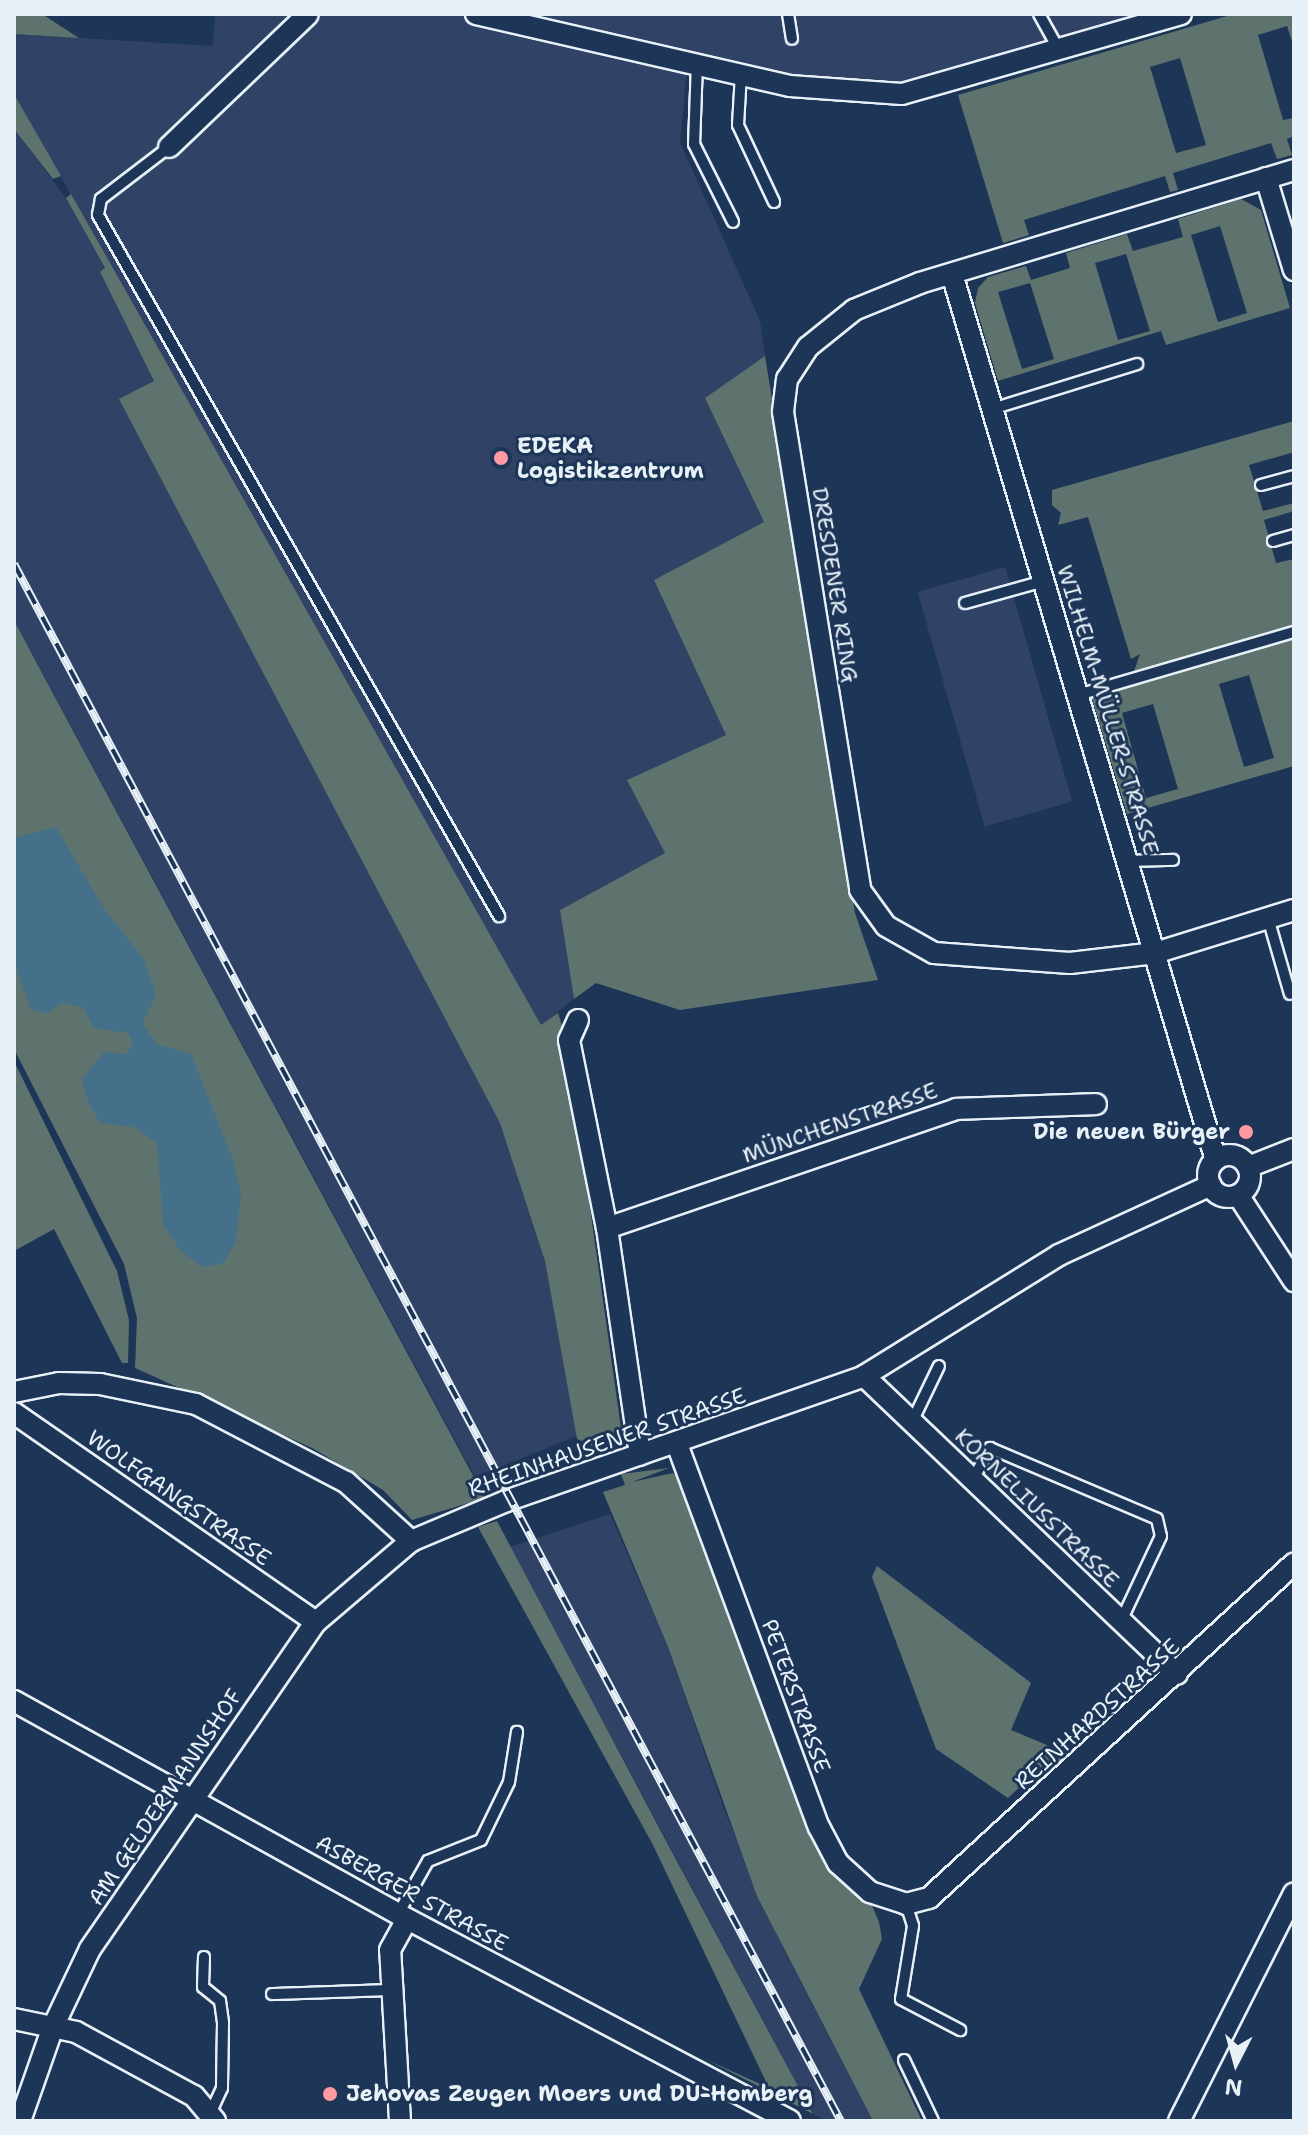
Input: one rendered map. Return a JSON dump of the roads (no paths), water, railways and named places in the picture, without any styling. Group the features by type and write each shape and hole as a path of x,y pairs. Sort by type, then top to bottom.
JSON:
{"street":[{"path":"169,147 308,14"},
{"path":"476,14 790,86 902,94 1181,14"},
{"name":"DRESDENER RING","path":"1294,170 952,274 854,310 808,347 787,379 783,412 860,890 886,926 934,953 1070,963 1155,953 1294,910"},
{"path":"1266,178 1294,270"},
{"name":"WILHELM-MÜLLER-STRASSE","path":"952,274 1216,1160"},
{"path":"578,1020 569,1040 607,1228 640,1455"},
{"name":"MÜNCHENSTRASSE","path":"607,1228 956,1109 1096,1104"},
{"path":"1248,1167 1294,1149"},
{"path":"1234,1156 1248,1167 1250,1180 1238,1195 1222,1195 1211,1185 1209,1171 1216,1160 1234,1156"},
{"name":"RHEINHAUSENER STRASSE","path":"411,1541 439,1526 864,1376 1059,1255 1211,1185"},
{"path":"1238,1195 1294,1281"},
{"name":"KORNELIUSSTRASSE","path":"864,1376 1177,1674"},
{"path":"14,1392 59,1383 100,1384 196,1404 346,1482 411,1541"},
{"name":"WOLFGANGSTRASSE","path":"14,1413 316,1622"},
{"name":"PETERSTRASSE","path":"677,1444 819,1827 838,1863 870,1892 906,1904"},
{"name":"AM GELDERMANNSHOF","path":"20,2121 53,2027 90,1949 194,1803 316,1622 411,1541"},
{"name":"REINHARDSTRASSE","path":"906,1904 929,1898 1294,1564"},
{"name":"ASBERGER STRASSE","path":"14,1701 402,1916 790,2121"},
{"path":"1179,2121 1294,1893"},
{"path":"400,2121 390,1950 402,1916"},
{"path":"14,2019 76,2032 194,2096 212,2118"}],"lane":[{"path":"788,14 792,39"},
{"path":"1039,14 1059,50"},
{"path":"697,63 694,144 733,222"},
{"path":"741,74 738,125 774,202"},
{"path":"169,147 101,199 98,215 499,916"},
{"path":"992,409 1137,364"},
{"path":"1261,485 1294,476"},
{"path":"1273,541 1294,535"},
{"path":"965,603 1044,581"},
{"path":"1078,695 1294,632"},
{"path":"1128,861 1140,857 1173,860"},
{"path":"1268,918 1290,994"},
{"path":"912,1422 939,1366"},
{"path":"972,1481 990,1448 1157,1519 1161,1536 1121,1621"},
{"path":"402,1916 428,1861 481,1840 509,1782 517,1732"},
{"path":"906,1904 913,1926 901,1999 960,2030"},
{"path":"204,1957 203,1987 220,2001 223,2023 222,2088 212,2118"},
{"path":"272,1994 392,1990"},
{"path":"904,2060 933,2121"}],"railway":[{"path":"14,564 841,2121"}],"place":[{"name":"EDEKA Logistikzentrum","path":"501,458"},
{"name":"Die neuen Bürger","path":"1246,1132"},
{"name":"Jehovas Zeugen Moers und DU-Homberg","path":"330,2094"}]}
